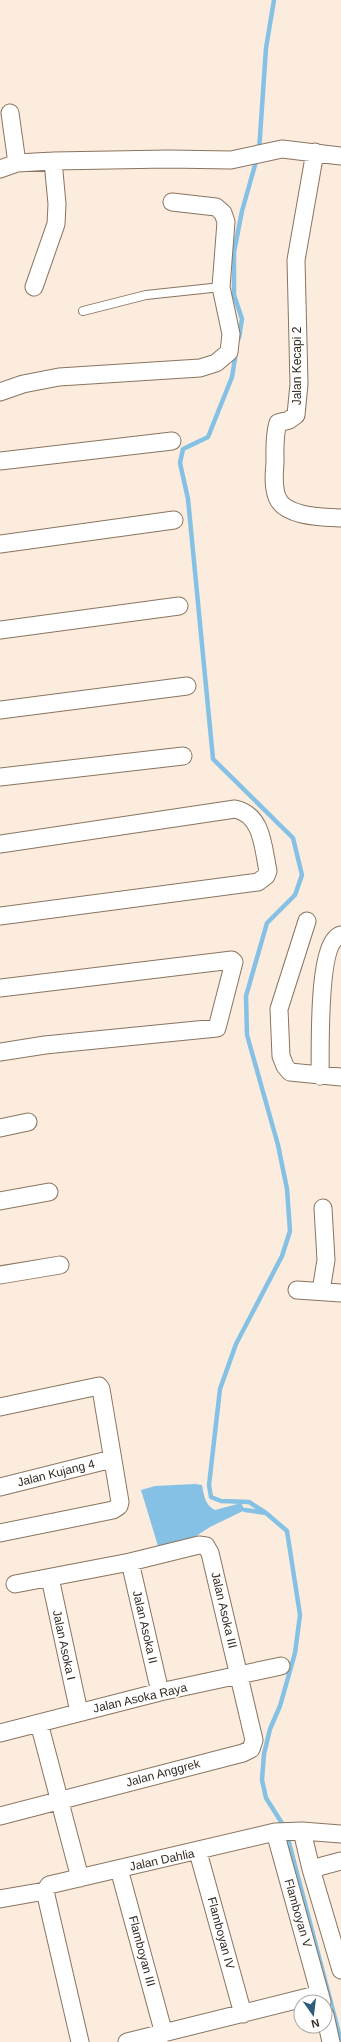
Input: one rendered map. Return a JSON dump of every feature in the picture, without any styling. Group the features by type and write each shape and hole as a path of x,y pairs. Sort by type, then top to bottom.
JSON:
{"street":[{"path":"10,113 17,163"},
{"path":"0,169 17,163 53,161 168,159 231,160 282,149 341,156"},
{"name":"Jalan Kecapi 2","path":"315,152 296,260 299,384 296,415 290,420 278,423 274,481 277,498 283,506 291,511 314,516 341,518"},
{"path":"34,287 56,224 57,204 53,161"},
{"path":"0,392 22,384 59,377 200,368 216,363 229,352 232,334 221,287 226,222 223,213 216,207 172,202"},
{"path":"0,461 172,441"},
{"path":"0,544 174,520"},
{"path":"0,630 179,606"},
{"path":"0,710 187,686"},
{"path":"0,777 183,756"},
{"path":"0,844 235,809 242,810 252,817 260,830 268,871 266,876 258,882 0,916"},
{"path":"307,921 279,1009 281,1056 285,1066 290,1072 341,1077"},
{"path":"320,1076 324,976 330,947 334,939 341,935"},
{"path":"0,988 232,960 234,962 217,1028 45,1045 0,1052"},
{"path":"0,1128 28,1122"},
{"path":"0,1200 49,1192"},
{"path":"321,1291 326,1260 324,1208"},
{"path":"0,1275 60,1265"},
{"path":"297,1290 341,1293"},
{"path":"0,1407 99,1386 101,1389 120,1502 116,1509 0,1533"},
{"name":"Jalan Kujang 4","path":"0,1487 112,1459"},
{"name":"Jalan Asoka III","path":"130,1562 199,1545 206,1546 210,1553 239,1675"},
{"path":"15,1584 130,1562"},
{"name":"Jalan Asoka II","path":"130,1562 160,1692"},
{"name":"Jalan Asoka I","path":"50,1578 79,1712"},
{"name":"Jalan Asoka Raya","path":"0,1733 160,1692 281,1666"},
{"name":"Jalan Anggrek","path":"0,1816 251,1749 254,1740 239,1675"},
{"path":"39,1723 80,1878"},
{"path":"287,1832 311,1869 334,1927 341,1970"},
{"name":"Jalan Dahlia","path":"0,1899 46,1889 49,1885 287,1832 341,1834"},
{"name":"Flamboyan V","path":"287,1832 320,1994"},
{"name":"Flamboyan IV","path":"198,1852 243,2014"},
{"path":"311,1869 341,1861"},
{"name":"Flamboyan III","path":"119,1869 164,2034"},
{"path":"46,1889 80,2042"},
{"path":"127,2042 243,2014 293,2004"}],"lane":[{"path":"83,311 146,295 221,287"}],"water":[{"path":"202,1485 207,1503 215,1510 241,1503 245,1510 210,1527 187,1542 158,1546 141,1490 155,1486"}],"waterway":[{"path":"259,151 266,48 274,0"},
{"path":"239,338 242,319 234,295 234,252 242,211 257,158"},
{"path":"236,352 232,377 208,437 183,449 180,463 188,499 213,759 293,838 302,875 295,895 267,923 246,996 247,1035 278,1145 287,1189 290,1231 282,1256 236,1344 220,1389 209,1485 211,1497 221,1501 249,1502 266,1513"},
{"path":"245,1510 266,1513 287,1531 300,1615 295,1653 280,1706 270,1729 264,1754 262,1780 266,1798 285,1828"},
{"path":"287,1835 341,2041"}]}
